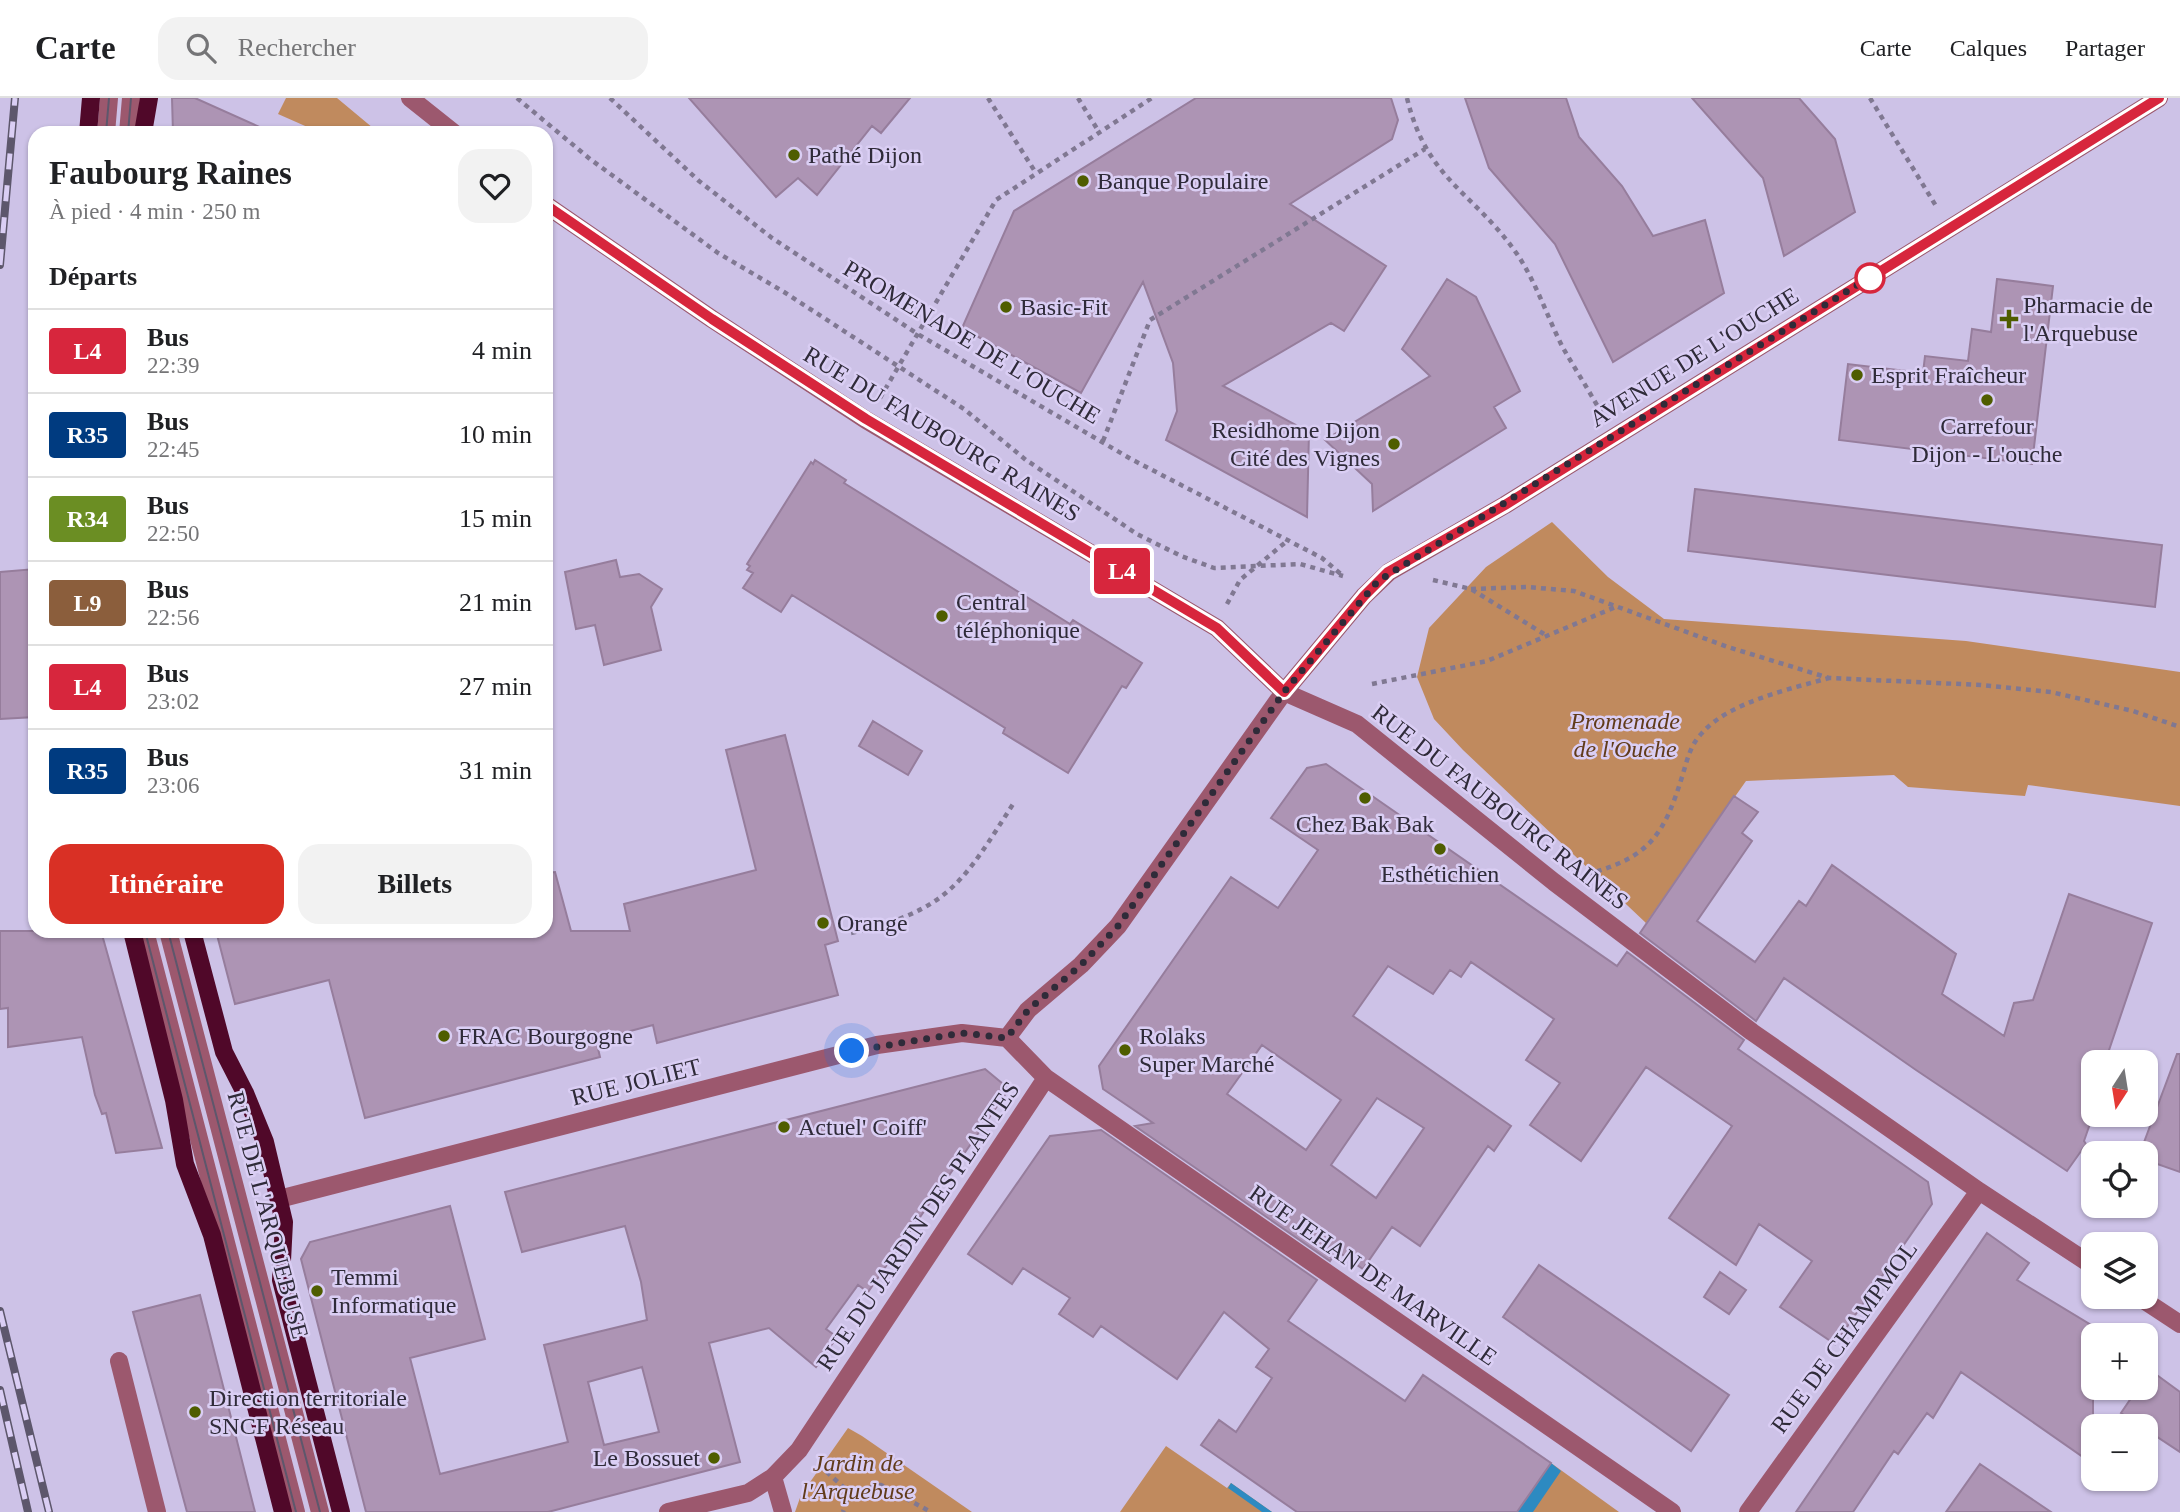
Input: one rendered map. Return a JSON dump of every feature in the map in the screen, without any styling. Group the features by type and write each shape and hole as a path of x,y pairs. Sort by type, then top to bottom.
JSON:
{"main road":[{"path":"89,126 91,98"},
{"path":"144,126 149,98"},
{"path":"134,938 174,1100 185,1164 212,1236 283,1512"},
{"name":"RUE DE L'ARQUEBUSE","path":"194,938 224,1052 245,1093 265,1142 284,1222 281,1280 341,1512"}],"street":[{"path":"107,126 109,98"},
{"path":"129,126 131,98"},
{"path":"410,98 445,126"},
{"name":"AVENUE DE L'OUCHE","path":"1284,692 1364,596 1388,572 1505,505 2159,98"},
{"name":"RUE DU FAUBOURG RAINES","path":"553,210 712,319 866,419 1217,628 1284,692 1357,724 1554,882 1752,1032 1979,1191 2081,1258"},
{"path":"1007,1038 1028,1010 1081,965 1118,926 1284,692"},
{"name":"RUE DE L'ARQUEBUSE","path":"147,938 296,1512"},
{"name":"RUE DE L'ARQUEBUSE","path":"170,938 320,1512"},
{"name":"RUE JOLIET","path":"279,1199 877,1045 962,1033 1007,1038"},
{"name":"RUE DU JARDIN DES PLANTES","path":"668,1512 748,1493 773,1477 799,1450 1046,1078 1007,1038"},
{"name":"RUE JEHAN DE MARVILLE","path":"1046,1078 1672,1512"},
{"name":"RUE DE CHAMPMOL","path":"1748,1512 1979,1191"},
{"path":"2157,1309 2180,1324"},
{"path":"119,1361 157,1512"},
{"path":"773,1477 783,1512"}],"path":[{"path":"517,98 549,126"},
{"name":"PROMENADE DE L'OUCHE","path":"610,98 699,181 772,238 916,333 1131,459 1322,558 1343,576 1300,564 1252,568"},
{"path":"988,98 1036,173"},
{"path":"1078,98 1099,132"},
{"path":"866,419 996,200 1152,98"},
{"path":"1407,98 1425,149 1437,169 1502,234 1519,257 1563,347 1614,435"},
{"path":"1870,98 1949,228"},
{"path":"553,129 718,253 784,292 898,369 964,409 1026,460 1137,534 1181,556 1214,568 1252,568"},
{"path":"1103,441 1150,320 1425,149"},
{"path":"1233,591 1252,568 1287,541"},
{"path":"1433,580 1471,589 1527,587 1573,591 1728,646 1829,678 1981,685 2050,692 2133,711 2180,727"},
{"path":"1471,589 1544,635"},
{"path":"1372,684 1487,661 1619,606"},
{"path":"1554,882 1613,867 1641,850 1663,829 1691,748 1716,719 1773,694 1829,678"},
{"path":"851,933 915,914 958,886 1015,801"},
{"path":"799,1450 850,1493"},
{"path":"850,1493 881,1485 928,1511"},
{"path":"843,1512 850,1493"}],"green space":[{"path":"286,98 337,98 371,126 305,126 278,114"},
{"name":"Promenade de l'Ouche","path":"1552,522 1608,577 1664,619 1966,641 2180,672 2180,806 2028,785 2025,796 1908,787 1894,775 1746,781 1646,923 1463,750 1434,719 1417,677 1429,628 1486,567"},
{"name":"Jardin de l'Arquebuse","path":"848,1428 972,1512 795,1512 801,1495"},
{"path":"1166,1446 1227,1488 1231,1483 1272,1512 1120,1512"},
{"path":"1551,1463 1619,1512 1517,1512"}],"water":[{"path":"1551,1463 1561,1471 1533,1512 1517,1512"},
{"path":"1231,1483 1272,1512 1262,1512 1228,1488"}],"building":[{"path":"172,98 195,98 257,126 173,126"},
{"name":"Pathé Dijon","path":"689,98 910,98 881,133 872,126 817,195 798,178 776,197"},
{"path":"1196,98 1391,98 1398,120 1392,139 1290,204 1386,266 1344,331 1331,323 1223,386 1309,432 1307,517 1166,440 1177,411 1173,363 1143,282 1081,393 962,328 1014,211"},
{"path":"1465,98 1566,98 1579,137 1622,186 1653,236 1705,220 1724,293 1613,362 1555,244 1489,168"},
{"path":"1692,98 1799,98 1835,139 1855,212 1784,256 1763,178"},
{"path":"1447,279 1476,297 1520,391 1494,407 1506,428 1373,511 1372,484 1325,440 1430,376 1402,349"},
{"path":"1997,279 2053,286 2032,464 1839,440 1848,364 1923,373 1925,356 1968,361 1972,329 1991,332"},
{"name":"Central téléphonique","path":"815,460 846,480 844,483 1070,624 1073,620 1142,663 1126,688 1122,686 1068,773 1003,733 1005,728 792,595 781,612 743,588 753,573 747,570 750,566 747,564 811,462 813,464"},
{"path":"1695,489 2162,545 2155,607 1688,551"},
{"path":"616,560 620,577 639,574 662,589 651,607 661,650 604,665 595,625 576,629 565,572"},
{"path":"28,570 28,717 0,719 0,572"},
{"path":"873,721 922,751 908,775 859,746"},
{"path":"785,735 838,941 825,945 838,995 657,1043 653,1025 596,1040 600,1057 365,1118 329,980 235,1004 218,938 553,938 555,872 571,931 630,931 624,904 756,870 726,750"},
{"path":"1326,764 1617,966 1627,952 1744,1040 1738,1049 1928,1182 1932,1204 1835,1344 1780,1307 1812,1261 1759,1224 1736,1265 1669,1218 1732,1126 1646,1067 1581,1161 1530,1125 1560,1083 1526,1060 1554,1019 1471,962 1461,977 1450,970 1433,994 1388,966 1353,1016 1511,1126 1494,1151 1488,1146 1420,1246 1392,1227 1363,1269 1337,1251 1330,1261 1135,1126 1153,1123 1103,1089 1099,1066 1231,877 1278,908 1318,850 1271,818 1307,768","holes":["1262,1045 1341,1100 1306,1150 1227,1094","1377,1098 1424,1128 1376,1198 1331,1165"]},
{"path":"1734,796 1758,812 1742,833 1752,841 1697,921 1755,962 1799,901 1806,906 1832,865 1956,954 1942,994 2004,1036 2014,1003 2033,1000 2069,894 2152,923 2109,1050 2081,1050 2081,1127 2089,1127 2084,1141 2081,1141 2081,1151 2067,1171 1784,978 1756,1021 1640,933"},
{"path":"0,931 28,931 28,938 103,938 162,1148 116,1153 106,1113 102,1114 95,1095 82,1037 8,1047 8,1008 0,1009"},
{"path":"2177,1054 2180,1054 2180,1172 2158,1164 2158,1141 2144,1141 2150,1127 2158,1127 2158,1105"},
{"path":"985,1069 1009,1089 868,1292 858,1285 826,1329 837,1337 816,1367 769,1328 709,1343 740,1462 548,1512 366,1512 301,1259 310,1242 450,1206 485,1339 410,1358 440,1474 568,1442 544,1345 647,1320 641,1282 625,1226 522,1252 505,1192","holes":["642,1367 659,1432 604,1445 588,1382"]},
{"path":"1101,1130 1317,1280 1288,1321 1405,1401 1423,1375 1551,1463 1517,1512 1297,1512 1201,1445 1219,1420 1236,1432 1272,1378 1256,1367 1269,1349 1224,1312 1177,1379 1101,1326 1093,1337 1059,1314 1070,1298 1023,1268 1012,1284 968,1254 1050,1136"},
{"path":"1987,1233 2029,1263 2017,1280 2088,1323 2081,1323 2081,1400 2093,1400 2093,1414 2081,1414 2081,1456 1961,1372 1933,1418 1927,1413 1898,1454 1894,1451 1853,1512 1796,1512"},
{"path":"1539,1265 1729,1395 1691,1451 1503,1317"},
{"path":"1720,1272 1746,1290 1729,1314 1704,1297"},
{"name":"Direction territoriale SNCF Réseau","path":"200,1295 255,1512 187,1512 133,1312"},
{"path":"2158,1376 2180,1392 2180,1452 2158,1437 2158,1414 2121,1413 2130,1400 2158,1400"},
{"path":"1980,1464 2051,1512 1946,1512"}],"tram line":[{"path":"107,126 109,98"},
{"path":"129,126 131,98"},
{"path":"147,938 296,1512"},
{"path":"170,938 320,1512"}],"railway":[{"path":"0,265 15,98"},
{"path":"0,1311 49,1512"},
{"path":"0,1390 28,1512"}],"bus line":[{"name":"L4","path":"553,210 712,319 866,419 1217,628 1284,692 1364,596 1388,572 1505,505 2159,98"}],"place":[{"name":"Pathé Dijon","path":"794,155"},
{"name":"Banque Populaire","path":"1083,181"},
{"name":"Basic-Fit","path":"1006,307"},
{"name":"Pharmacie de l'Arquebuse","path":"2009,319"},
{"name":"Esprit Fraîcheur","path":"1857,375"},
{"name":"Carrefour Dijon - L'ouche","path":"1987,400"},
{"name":"Residhome Dijon Cité des Vignes","path":"1394,444"},
{"name":"Central téléphonique","path":"942,616"},
{"name":"Chez Bak Bak","path":"1365,798"},
{"name":"Esthétichien","path":"1440,849"},
{"name":"Orange","path":"823,923"},
{"name":"FRAC Bourgogne","path":"444,1036"},
{"name":"Rolaks Super Marché","path":"1125,1050"},
{"name":"Actuel' Coiff'","path":"784,1127"},
{"name":"Temmi Informatique","path":"317,1291"},
{"name":"Direction territoriale SNCF Réseau","path":"195,1412"},
{"name":"Le Bossuet","path":"714,1458"}],"route":[{"path":"852,1051 962,1033 1007,1038 1028,1010 1081,965 1118,926 1284,692 1364,596 1388,572 1505,505 1880,271 1870,278"}]}
